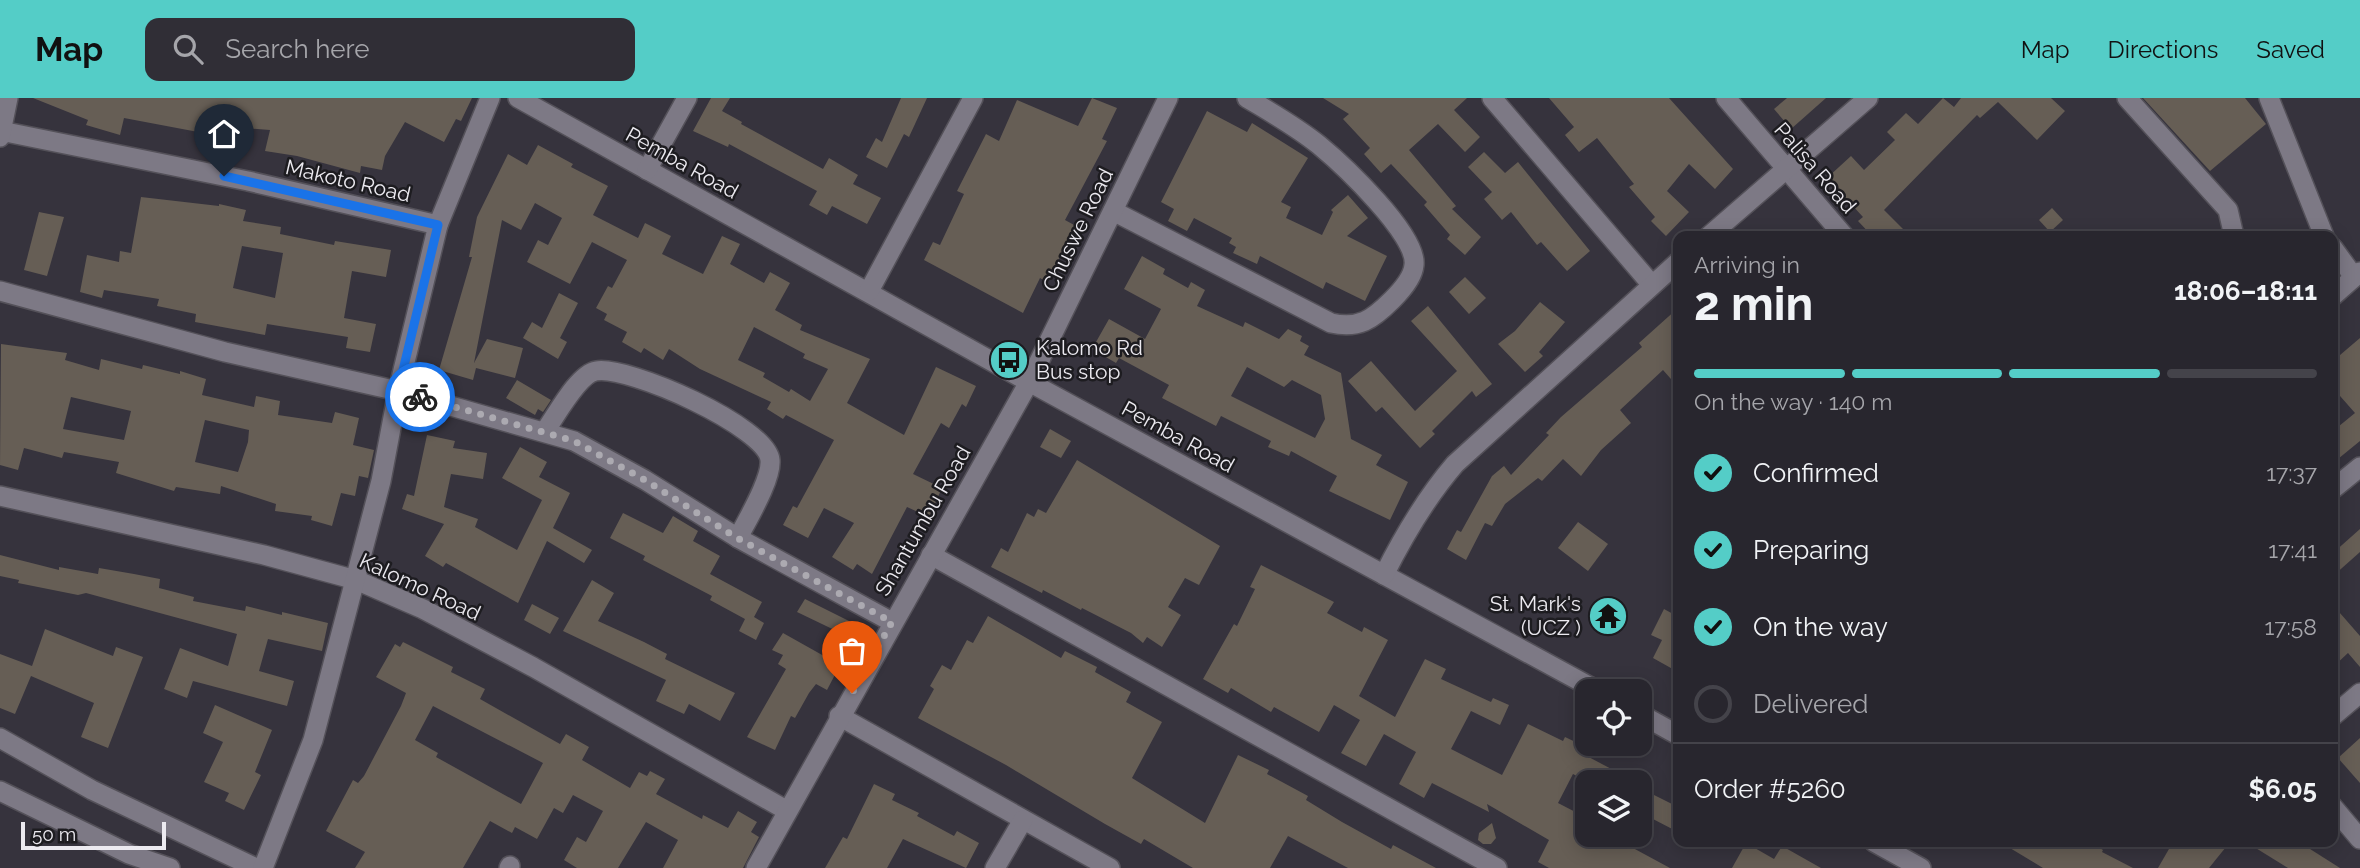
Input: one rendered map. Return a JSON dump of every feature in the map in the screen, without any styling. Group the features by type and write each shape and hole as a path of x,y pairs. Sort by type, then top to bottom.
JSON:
{"street":[{"path":"1,134 8,98"},
{"path":"263,868 313,740 381,481 398,391 438,225 490,98"},
{"name":"Pemba Road","path":"518,98 1029,382 1576,679"},
{"path":"647,170 687,98"},
{"path":"869,291 973,98"},
{"name":"Chuswe Road","path":"1029,382 1167,98"},
{"path":"1113,211 1331,323 1348,327 1360,325 1373,318 1408,280 1415,264 1411,244 1321,146 1247,98"},
{"path":"1492,98 1652,285"},
{"name":"Palisa Road","path":"1726,98 1839,231"},
{"path":"1715,231 1868,98"},
{"path":"2127,98 2228,210 2233,231"},
{"path":"2269,98 2322,231"},
{"name":"Makoto Road","path":"1,134 248,181 438,225"},
{"path":"2338,254 2357,275 2338,292"},
{"path":"1384,575 1405,532 1430,494 1455,464 1673,266"},
{"path":"0,291 225,352 398,391 545,430 607,457 737,538 892,622"},
{"path":"545,430 584,376 595,371 614,371 643,378 744,428 766,449 770,464 759,496 737,538"},
{"name":"Shantumbu Road","path":"756,868 786,810 1029,382"},
{"path":"2338,485 2360,467"},
{"name":"Kalomo Road","path":"0,496 264,555 356,580 423,609 508,654 786,810"},
{"path":"931,555 1497,868"},
{"path":"2338,712 2360,692"},
{"path":"839,716 1110,868"},
{"path":"1652,721 1673,732"},
{"path":"0,738 92,790 256,868"},
{"path":"0,791 125,861 170,868"},
{"path":"2338,813 2360,839"},
{"path":"995,868 1023,820"},
{"path":"1883,847 1921,868"}],"building":[{"path":"33,98 472,98 461,121 456,119 444,142 405,122 385,156 382,170 361,166 360,173 297,156 265,151 270,130 215,126 214,135 124,118 120,135 86,125 88,120"},
{"path":"711,98 730,98 722,111 823,169 829,158 858,175 853,184 881,198 867,224 832,206 827,215 809,205 817,191 729,144 728,147 693,131"},
{"path":"901,98 927,98 909,137 904,134 887,168 866,157 876,138 882,142"},
{"path":"1092,98 1117,108 1102,139 1107,141 1065,220 1076,226 1047,282 1040,278 1023,313 924,260 933,242 940,245 964,194 957,191 986,134 999,141 1017,100 1078,126"},
{"path":"1323,98 1467,98 1454,110 1480,137 1465,152 1438,124 1409,150 1456,206 1452,209 1481,237 1465,255 1447,239 1450,235 1424,205 1427,202 1391,164 1381,173 1364,154 1370,148 1343,119 1349,114"},
{"path":"1549,98 1669,98 1733,169 1715,189 1689,164 1667,191 1689,212 1666,236 1651,221 1655,217 1629,187 1634,184 1597,138 1579,152 1565,135 1574,127"},
{"path":"1787,98 1826,98 1791,129 1774,109"},
{"path":"1943,98 1954,107 1961,98 2051,98 2065,111 2037,140 1998,102 1980,118 1977,115 1884,210 1905,231 1867,231 1858,221 1863,217 1827,178 1851,156 1864,170 1895,140 1887,132 1906,113 1918,124"},
{"path":"2143,98 2245,98 2266,124 2210,171"},
{"path":"1207,111 1247,132 1252,123 1308,158 1281,202 1291,207 1286,218 1322,235 1333,212 1331,210 1348,195 1368,218 1347,236 1387,256 1365,301 1326,282 1323,289 1260,256 1257,264 1233,253 1236,247 1229,243 1232,238 1194,218 1187,231 1168,221 1174,209 1161,202"},
{"path":"538,145 573,164 571,167 608,186 593,215 638,238 645,223 671,236 662,254 703,274 722,236 740,244 730,264 764,283 770,272 790,283 775,310 802,325 800,330 870,359 847,403 904,435 936,367 976,386 966,407 962,404 949,428 941,423 913,474 942,488 929,517 907,507 872,574 857,564 853,570 832,557 854,523 824,508 808,538 783,525 793,506 797,508 834,440 786,415 783,419 767,409 771,402 700,369 669,349 663,360 644,348 641,353 622,342 627,332 604,320 607,314 596,308 608,286 612,288 627,260 592,242 570,284 527,262 538,240 548,245 562,218 535,203 521,230 502,220 474,363 487,339 523,348 515,378 476,368 473,380 439,370 472,257 469,257 477,217 508,154 527,165","holes":["754,327 805,354 803,358 828,369 810,401 791,389 789,392 763,377 765,373 738,360"]},
{"path":"1484,152 1505,173 1518,162 1590,251 1567,271 1541,242 1537,245 1511,212 1502,220 1484,199 1492,192 1468,167"},
{"path":"141,197 219,204 246,210 243,221 281,227 280,234 334,245 335,241 391,250 386,277 352,271 344,318 376,324 370,352 346,348 348,337 267,324 265,335 195,322 196,314 157,306 159,299 104,290 102,298 80,292 87,255 119,262 120,251 131,253","holes":["242,246 283,253 275,298 233,288"]},
{"path":"2052,208 2063,220 2049,231 2039,220"},
{"path":"39,212 64,217 47,276 24,270"},
{"path":"1142,256 1165,269 1163,274 1188,288 1191,282 1205,290 1197,306 1243,327 1245,322 1279,339 1288,329 1302,336 1300,341 1309,346 1304,355 1341,373 1351,439 1382,455 1376,465 1408,482 1390,520 1329,491 1337,476 1291,451 1289,456 1268,447 1271,441 1221,416 1216,426 1162,398 1169,385 1119,358 1116,363 1092,349 1109,319 1145,339 1161,309 1124,289","holes":["1247,367 1284,387 1292,380 1321,395 1325,419 1315,438 1231,396"]},
{"path":"1465,277 1486,298 1469,314 1449,292"},
{"path":"559,293 578,303 560,338 567,342 558,359 523,338 532,322 542,328"},
{"path":"1540,302 1565,322 1539,352 1543,356 1525,372 1498,344 1515,331"},
{"path":"1428,306 1492,384 1476,397 1472,391 1432,431 1435,434 1420,448 1382,407 1376,412 1348,381 1371,361 1415,411 1457,371 1411,321"},
{"path":"1673,312 1673,381 1663,370 1620,410 1631,423 1601,450 1581,476 1563,459 1542,481 1538,478 1505,504 1492,526 1485,523 1466,560 1447,549 1457,530 1461,532 1492,476 1504,466 1511,475 1549,435 1546,433 1561,417 1642,347 1639,343"},
{"path":"2360,338 2360,441 2338,459 2338,427 2355,413 2338,394 2338,357"},
{"path":"1,344 67,353 65,360 99,370 101,359 142,369 143,365 180,374 180,371 206,379 202,395 254,407 256,396 280,401 278,415 332,423 335,412 359,418 353,445 374,450 368,478 359,476 355,496 341,493 332,526 311,520 312,516 275,511 276,504 221,486 220,494 176,487 174,491 116,473 119,462 64,452 62,458 24,448 18,470 0,465","holes":["71,397 131,411 124,440 63,429","205,420 249,430 238,472 195,462"]},
{"path":"517,380 551,400 543,412 538,409 535,415 506,398"},
{"path":"1050,429 1071,441 1061,458 1040,447"},
{"path":"427,435 455,441 453,448 487,453 483,479 451,474 444,507 478,519 475,527 517,550 542,500 502,478 520,447 547,462 539,477 570,493 553,528 592,550 584,563 547,541 518,603 446,563 443,567 425,556 444,524 402,509 407,494 414,496"},
{"path":"1077,460 1220,546 1199,585 1185,578 1168,607 1181,615 1162,647 1147,637 1143,643 1131,633 1082,608 1081,610 1043,590 1042,593 991,567 1001,548 1008,552 1027,513 1034,517 1038,509 1046,513"},
{"path":"623,513 663,533 673,516 698,531 693,541 720,556 710,574 762,602 754,617 764,623 756,640 739,631 745,619 710,600 712,596 643,560 645,556 610,538"},
{"path":"1578,522 1608,544 1588,571 1558,548"},
{"path":"2360,529 2360,552 2338,572 2338,549"},
{"path":"0,555 59,570 59,567 98,574 99,568 160,579 159,588 194,597 193,601 245,611 246,606 328,623 322,651 268,639 259,671 294,681 287,706 193,681 187,698 164,689 180,648 228,666 237,634 86,593 78,595 18,583 19,580 0,576"},
{"path":"1261,565 1334,602 1327,613 1362,632 1364,627 1388,640 1359,696 1395,717 1425,659 1446,669 1441,679 1491,702 1493,698 1509,705 1500,725 1471,711 1451,749 1502,775 1528,724 1563,741 1565,737 1575,742 1575,756 1587,756 1613,770 1575,770 1575,775 1573,774 1558,803 1575,812 1575,847 1631,847 1670,868 1549,868 1538,862 1549,840 1487,804 1489,812 1432,783 1424,798 1399,784 1416,752 1384,734 1366,766 1341,753 1360,720 1334,705 1319,732 1274,707 1271,712 1231,688 1228,693 1203,679 1234,624 1237,626 1255,589 1250,587"},
{"path":"592,580 614,593 598,621 667,654 665,659 735,693 720,721 689,704 684,714 656,701 666,680 563,631"},
{"path":"805,599 855,624 849,637 797,612"},
{"path":"532,604 559,618 550,634 524,620"},
{"path":"1664,609 1673,614 1673,669 1653,658 1662,640 1651,635"},
{"path":"2338,611 2360,636 2360,667 2348,653 2338,662"},
{"path":"988,616 1061,658 1065,651 1097,667 1095,672 1131,692 1126,702 1162,722 1132,778 1205,823 1238,755 1269,770 1267,774 1308,796 1306,800 1342,822 1391,849 1393,845 1436,868 1348,868 1288,836 1270,868 1193,868 1144,839 1141,844 1105,824 1006,765 918,718 934,689 930,686 942,665 951,670 967,640 973,643"},
{"path":"45,629 113,656 116,647 143,657 108,748 81,737 94,703 31,676 15,714 0,708 0,654 32,666"},
{"path":"783,633 840,665 827,690 816,684 795,718 791,716 775,750 747,737 786,669 778,664 783,655 772,650"},
{"path":"403,642 453,667 451,672 485,689 480,699 560,744 566,734 589,747 582,760 630,788 639,772 647,776 650,771 665,779 656,794 702,819 703,815 728,828 738,811 757,822 751,832 759,837 743,868 663,868 678,840 646,822 618,868 577,868 564,860 577,837 586,842 603,811 573,795 563,813 554,808 537,839 515,827 512,833 490,821 463,868 355,868 365,852 326,831 353,780 358,783 364,776 401,706 406,693 376,677 395,644 400,647","holes":["433,706 543,763 521,804 436,757 438,753 415,740"]},
{"path":"215,705 272,730 255,772 261,775 244,810 225,801 229,793 204,782 223,742 203,733"},
{"path":"2360,738 2360,783 2338,758"},
{"path":"874,784 895,794 892,800 919,813 917,816 954,836 957,831 979,843 966,868 903,839 887,868 825,868 843,837 847,839"},
{"path":"1652,794 1673,804 1673,829 1652,819"},
{"path":"1492,823 1496,838 1491,844 1483,844 1478,840 1479,833"},
{"path":"1744,847 1753,847 1774,859 1784,847 1821,868 1732,868"},
{"path":"2008,847 2098,847 2102,852 2133,868 2043,868"},
{"path":"2170,847 2226,847 2209,868 2158,868"},
{"path":"2254,847 2307,847 2340,868 2288,868"}],"way so far":[{"path":"420,397 545,430 574,441 607,457 737,538 892,622 852,693"}],"place":[{"name":"Kalomo Rd Bus stop","path":"1009,360"},
{"name":"St. Mark's (UCZ )","path":"1608,616"}],"route":[{"path":"224,176 438,225 398,391 420,397"}]}
